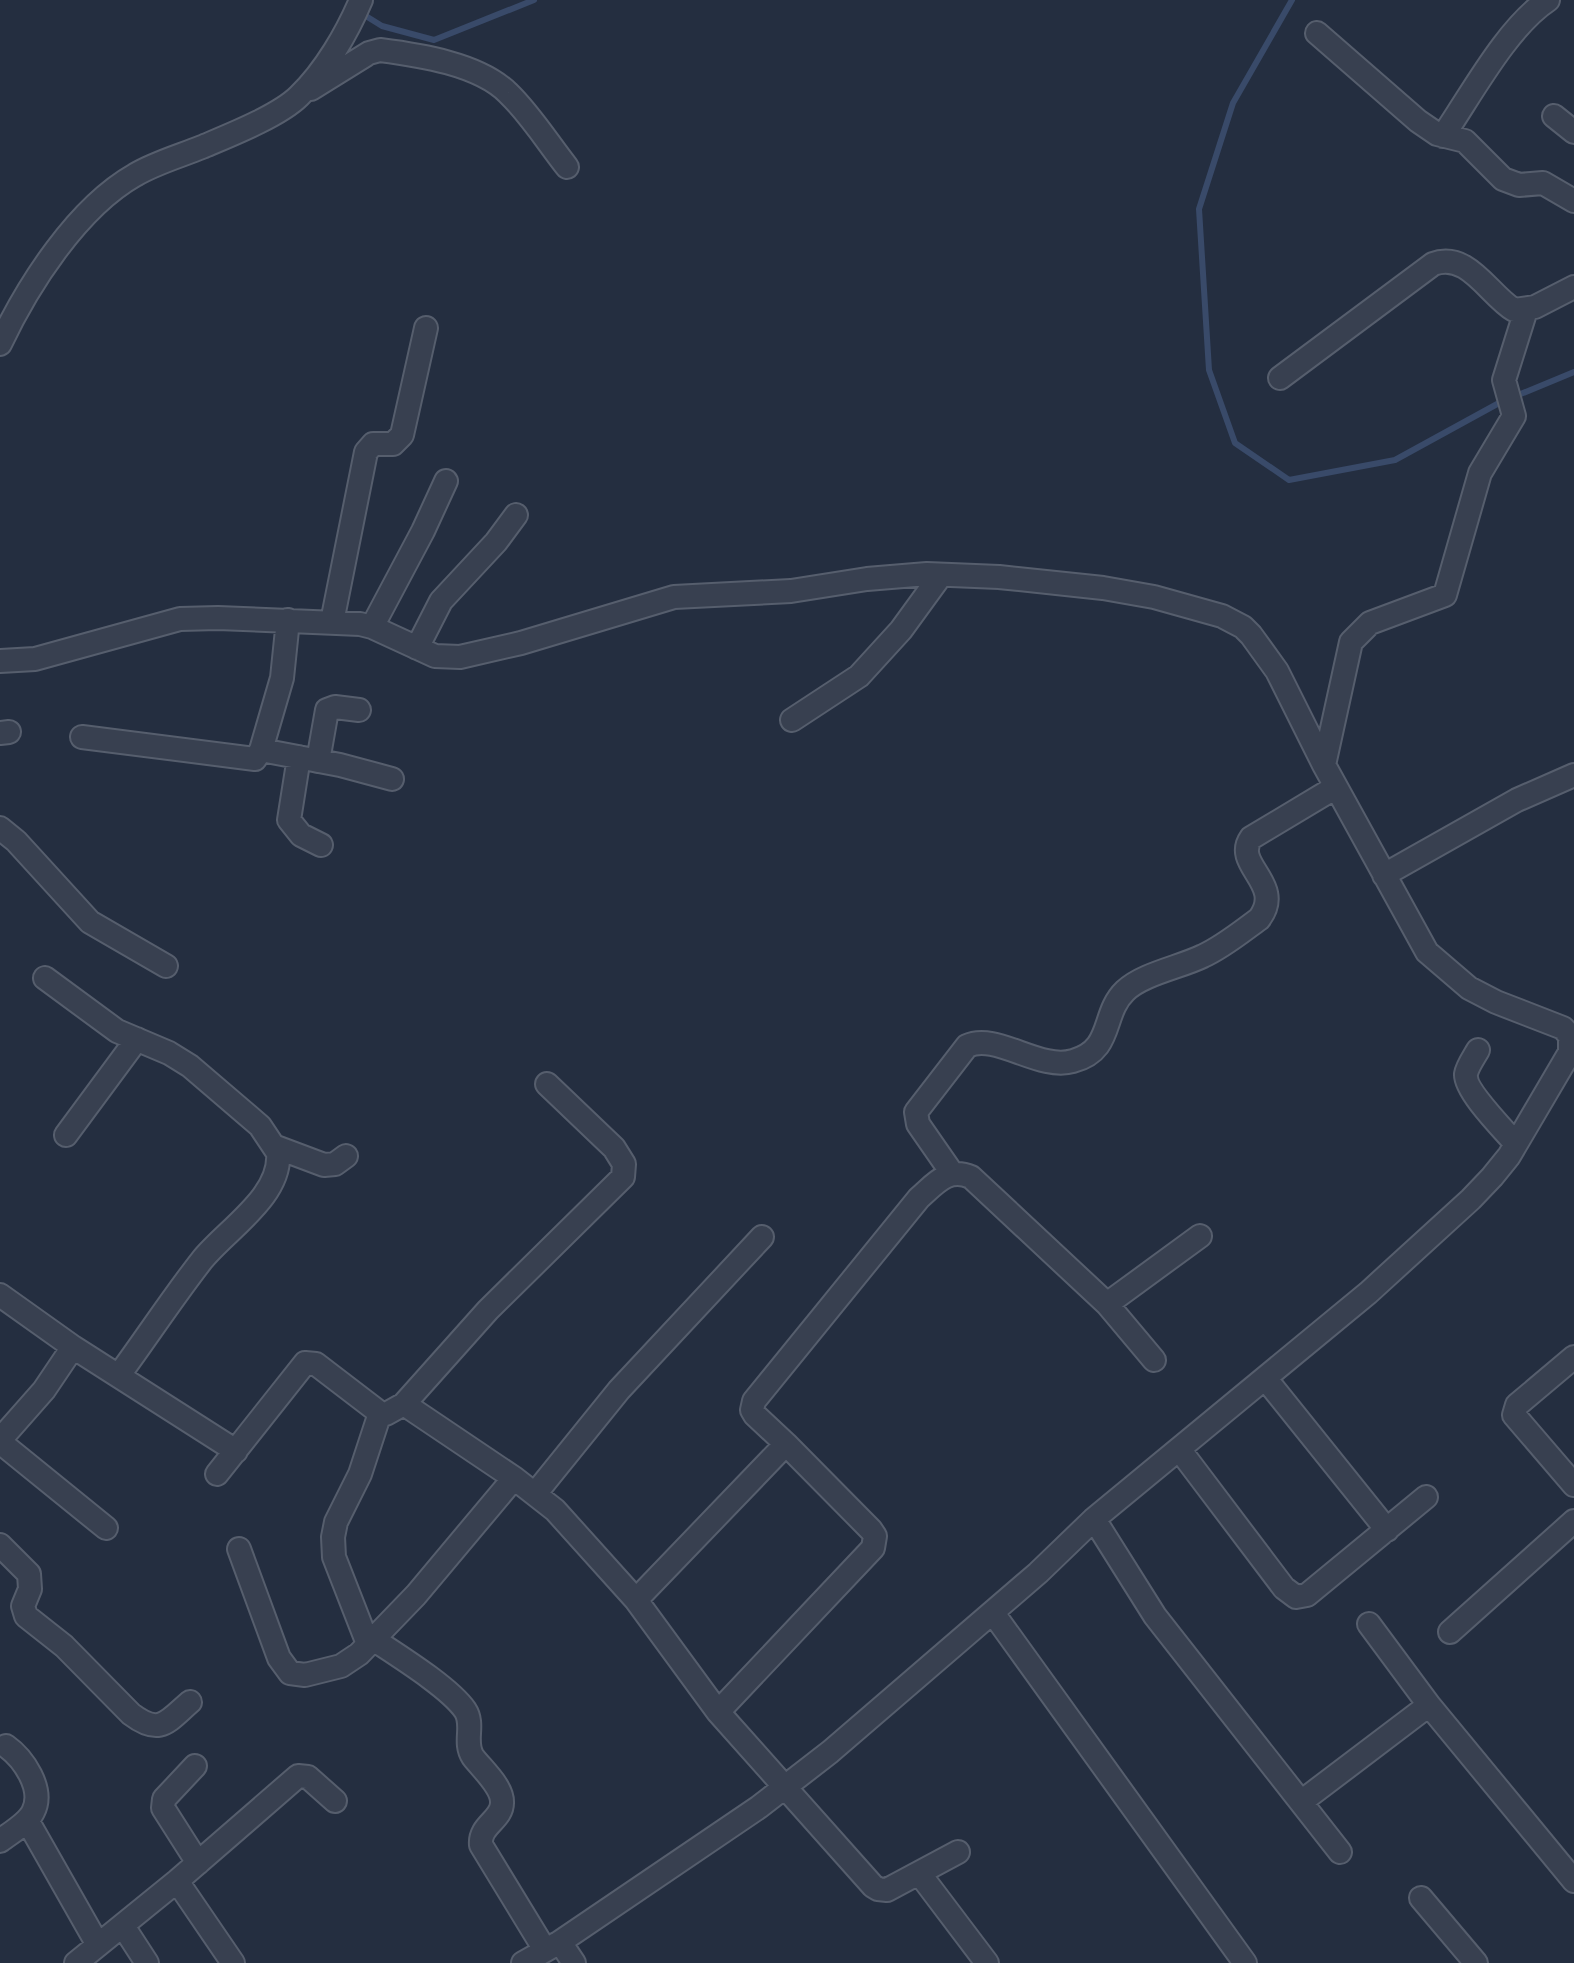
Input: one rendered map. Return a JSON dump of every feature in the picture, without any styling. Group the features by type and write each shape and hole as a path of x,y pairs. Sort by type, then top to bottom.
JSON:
{"street":[{"path":"1443,136 1513,34 1531,13 1548,0"},
{"path":"297,98 315,77 357,10"},
{"path":"1317,33 1418,121 1443,136 1465,141 1503,179 1512,184 1543,183 1574,201"},
{"path":"0,344 14,315 75,225 102,199 135,175 226,137 369,53 380,50 470,69 491,80 508,93 567,167"},
{"path":"1554,116 1574,132"},
{"path":"1280,378 1433,264 1442,261 1461,265 1511,308 1526,310 1574,287"},
{"path":"1324,765 1351,642 1370,623 1445,595 1480,473 1514,416 1504,380 1526,310"},
{"path":"332,622 366,452 373,444 393,444 402,435 426,328"},
{"path":"372,627 446,481"},
{"path":"417,648 441,601 496,542 516,515"},
{"path":"792,720 859,676 901,630 941,575"},
{"path":"0,661 35,659 180,619 218,618 332,622 372,627 435,656 460,657 521,643 674,597 791,591 867,579 941,575 999,577 1103,588 1166,601 1222,616 1251,635 1277,671 1324,765 1427,952 1469,988 1496,1002 1570,1030 1570,1052 1516,1144 1492,1177 1368,1293 1094,1519 993,1613 830,1752 734,1824 523,1963"},
{"path":"82,737 247,760 257,758 282,678 288,620"},
{"path":"321,845 301,835 289,820 327,710 335,707 359,710"},
{"path":"261,750 392,779"},
{"path":"1384,875 1517,800 1574,775"},
{"path":"952,1173 918,1124 916,1112 967,1046 986,1042 1044,1061 1060,1063 1081,1059 1092,1052 1099,1046 1118,999 1126,989 1203,956 1259,919 1266,911 1268,894 1247,857 1247,844 1251,838 1336,787"},
{"path":"0,828 16,841 90,922 166,966"},
{"path":"45,978 102,1022 190,1066 260,1126 276,1147 278,1164 270,1184 253,1209 204,1258 119,1375"},
{"path":"66,1135 137,1039"},
{"path":"1478,1050 1467,1072 1467,1080 1516,1144"},
{"path":"217,1474 305,1363 316,1364 380,1413 386,1414 404,1404 488,1310 623,1177 624,1164 614,1148 547,1084"},
{"path":"276,1147 324,1165 335,1164 346,1156"},
{"path":"718,1712 873,1548 875,1542 871,1530 755,1415 752,1410 754,1401 919,1198 942,1177 961,1173 971,1177 1107,1304 1154,1360"},
{"path":"1107,1304 1200,1236"},
{"path":"535,1494 619,1390 762,1237"},
{"path":"0,1295 73,1347 236,1451"},
{"path":"73,1347 44,1390 0,1441 106,1528"},
{"path":"1574,1357 1517,1405 1514,1415 1574,1485"},
{"path":"1265,1378 1387,1530"},
{"path":"404,1404 514,1478 555,1510 636,1600 718,1712 878,1889 887,1890 958,1852"},
{"path":"380,1413 352,1494 336,1522 334,1557 370,1641 411,1664 466,1713 468,1747 500,1793 502,1802 502,1808 483,1830 481,1845 552,1946 574,1963"},
{"path":"636,1600 786,1444"},
{"path":"1179,1449 1284,1588 1296,1597 1307,1595 1426,1497"},
{"path":"239,1549 279,1658 290,1673 305,1675 341,1666 416,1595 514,1478"},
{"path":"1094,1519 1155,1616 1340,1852"},
{"path":"1450,1632 1574,1521"},
{"path":"0,1545 29,1574 32,1584 23,1606 26,1616 64,1646 131,1714 141,1722 158,1727 190,1702"},
{"path":"993,1613 1245,1963"},
{"path":"1369,1624 1429,1705 1574,1881"},
{"path":"1301,1802 1429,1705"},
{"path":"0,1841 27,1820 36,1805 35,1786 22,1762 6,1746"},
{"path":"195,1766 164,1799 163,1808 198,1863"},
{"path":"76,1963 298,1776 308,1777 335,1801"},
{"path":"27,1820 98,1945"},
{"path":"919,1873 987,1963"},
{"path":"177,1881 233,1963"},
{"path":"1421,1898 1476,1963"},
{"path":"123,1926 147,1963"}],"waterway":[{"path":"361,13 382,26 434,40 534,0"},
{"path":"1292,0 1233,103 1199,209 1209,370 1235,443 1289,480 1395,460 1499,403 1574,372"}]}
